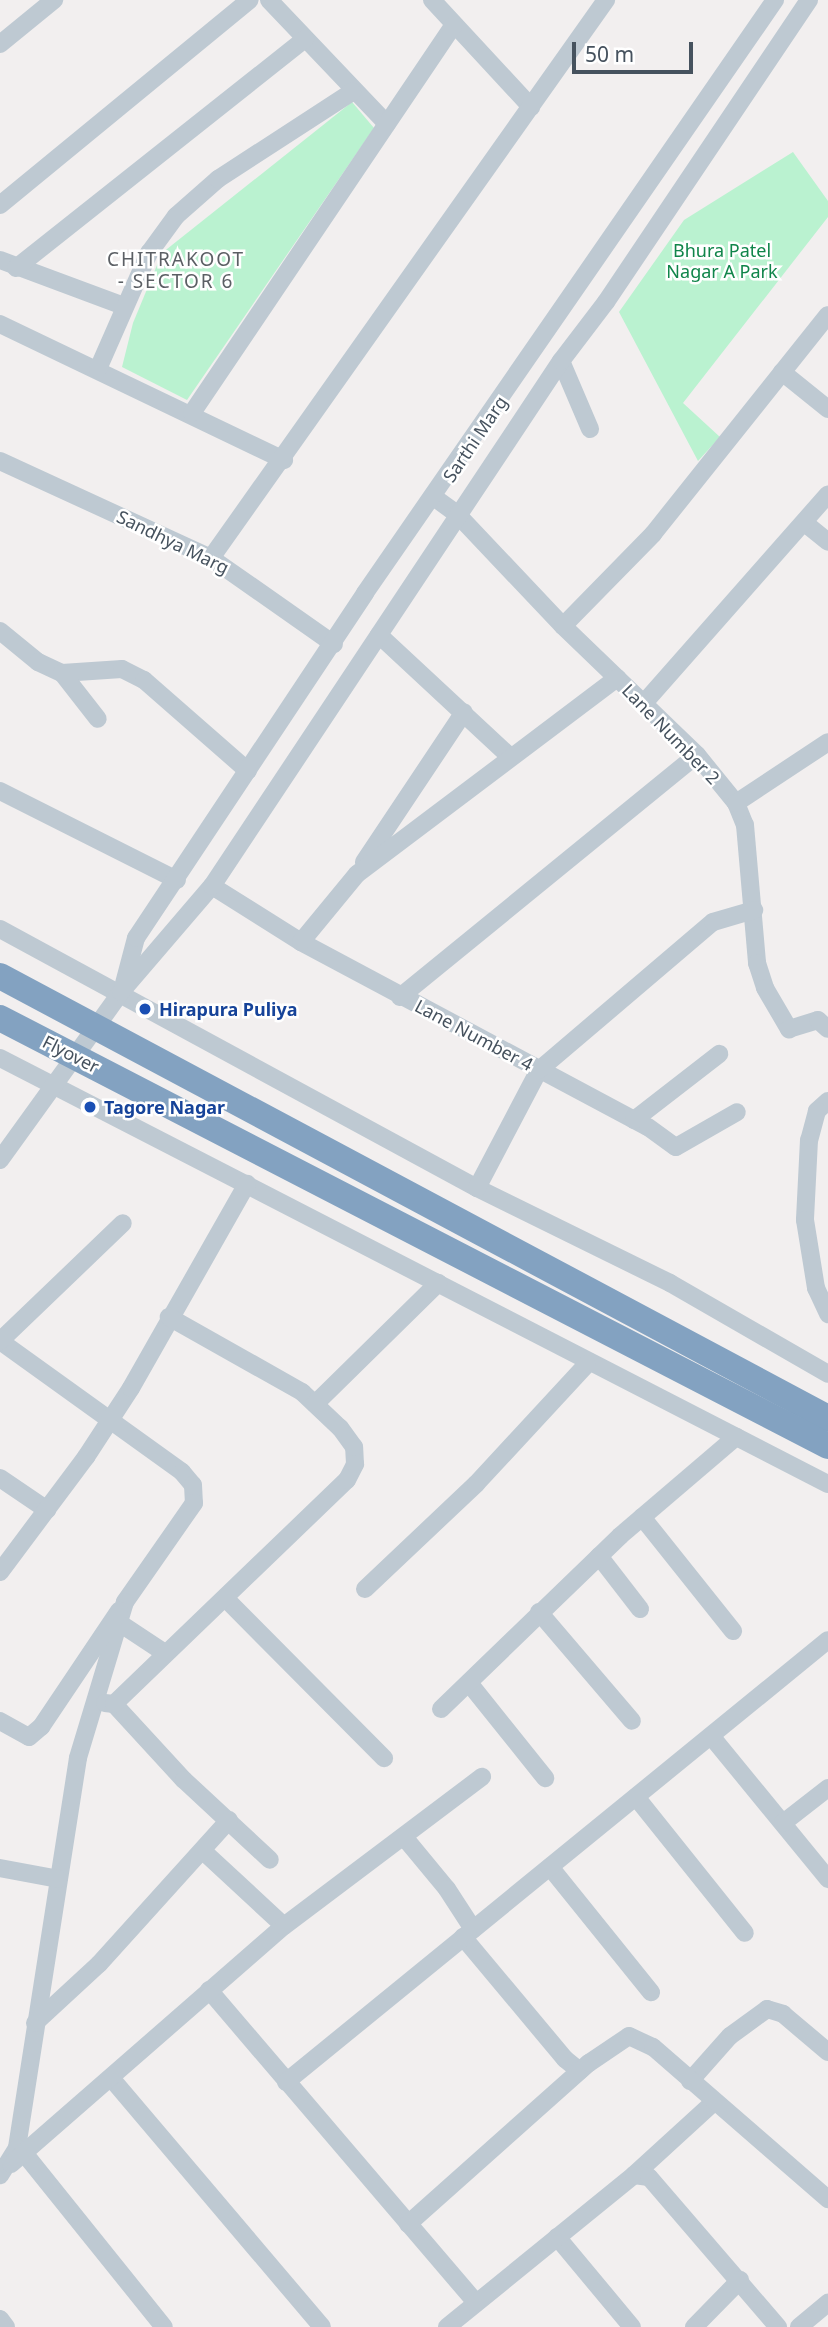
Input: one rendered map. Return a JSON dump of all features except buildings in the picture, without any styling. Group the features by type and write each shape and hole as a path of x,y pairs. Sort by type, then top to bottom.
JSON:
{"highway":[{"name":"Flyover","path":"0,976 127,1046 826,1411"},
{"name":"Flyover","path":"0,1018 828,1446"}],"street":[{"path":"0,44 54,0"},
{"path":"0,205 250,0"},
{"path":"269,0 352,92 387,124"},
{"path":"432,0 531,107"},
{"path":"211,558 284,460 606,0"},
{"name":"Sarthi Marg","path":"121,992 136,938 775,0"},
{"name":"Sarthi Marg","path":"121,992 166,945 212,886 457,514 561,360 606,302 808,0"},
{"path":"192,413 454,25"},
{"path":"8,264 305,38"},
{"path":"98,369 149,253 176,216 218,178 352,92"},
{"path":"8,264 124,306"},
{"path":"563,626 653,534 828,314"},
{"path":"0,324 192,413 284,460"},
{"path":"561,360 590,429"},
{"path":"782,372 828,409"},
{"name":"Sandhya Marg","path":"0,461 211,558 334,644"},
{"path":"644,703 806,524 828,494"},
{"name":"Lane Number 2","path":"435,498 457,514 563,626 697,755 737,803 745,825 757,963 784,1024 794,1029 818,1020 828,1029"},
{"path":"806,524 828,542"},
{"path":"0,631 38,662 62,673 98,719"},
{"path":"379,635 509,756"},
{"path":"62,673 122,669 144,680 248,771"},
{"path":"357,874 509,756 617,678"},
{"path":"301,942 357,874 464,712"},
{"path":"737,803 826,745"},
{"path":"400,997 697,755"},
{"path":"0,791 177,880"},
{"name":"Lane Number 4","path":"212,886 301,942 634,1120 676,1147 737,1112"},
{"path":"478,1188 539,1070 713,922 754,910"},
{"path":"0,929 121,992 478,1188 670,1283 828,1374"},
{"path":"0,1160 121,992"},
{"path":"634,1120 719,1054"},
{"path":"0,1058 53,1088 438,1283 587,1364 828,1484"},
{"path":"828,1101 817,1111 809,1140 805,1220 816,1287 828,1314"},
{"path":"0,1572 110,1419 247,1184"},
{"path":"0,1721 29,1737 41,1727 125,1602 177,1533 194,1503 193,1485 182,1472 0,1341 123,1223"},
{"path":"315,1404 438,1283"},
{"path":"114,1704 165,1653 227,1600 347,1480 355,1464 354,1447 302,1392 169,1317"},
{"path":"365,1589 476,1484 587,1364"},
{"path":"441,1709 599,1556 736,1437"},
{"path":"0,1478 47,1510"},
{"path":"642,1517 733,1632"},
{"path":"599,1556 640,1609"},
{"path":"227,1600 384,1758"},
{"path":"12,2164 78,1758 94,1701 121,1625 125,1602"},
{"path":"539,1612 632,1721"},
{"path":"121,1625 165,1653"},
{"path":"286,2082 828,1640"},
{"path":"469,1683 545,1778"},
{"path":"94,1701 114,1704 184,1780 270,1860"},
{"path":"711,1736 828,1879"},
{"path":"12,2164 284,1926 482,1777"},
{"path":"783,1823 828,1788"},
{"path":"636,1797 745,1933"},
{"path":"35,2023 99,1964 229,1820"},
{"path":"404,1837 468,1933 548,2040 580,2071"},
{"path":"203,1851 284,1926"},
{"path":"550,1867 651,1993"},
{"path":"0,1868 58,1879"},
{"path":"209,1990 476,2303"},
{"path":"690,2081 730,2036 767,2009 783,2014 828,2052"},
{"path":"408,2224 580,2071 629,2036 653,2048 828,2199"},
{"path":"111,2078 322,2327"},
{"path":"447,2327 634,2175 714,2102"},
{"path":"12,2164 164,2327"},
{"path":"634,2175 649,2177 778,2327"},
{"path":"557,2237 632,2327"},
{"path":"694,2327 740,2280"},
{"path":"799,2327 828,2302"},
{"path":"0,2319 6,2327"}],"green space":[{"path":"352,102 374,128 187,400 122,367 133,323 162,253"},
{"name":"Bhura Patel Nagar A Park","path":"793,152 828,201 828,217 683,403 720,437 698,461 619,312 684,220"}],"place":[{"name":"Hirapura Puliya","path":"145,1009"},
{"name":"Tagore Nagar","path":"90,1107"}],"district":[{"name":"CHITRAKOOT - SECTOR 6","path":"176,271"}]}
